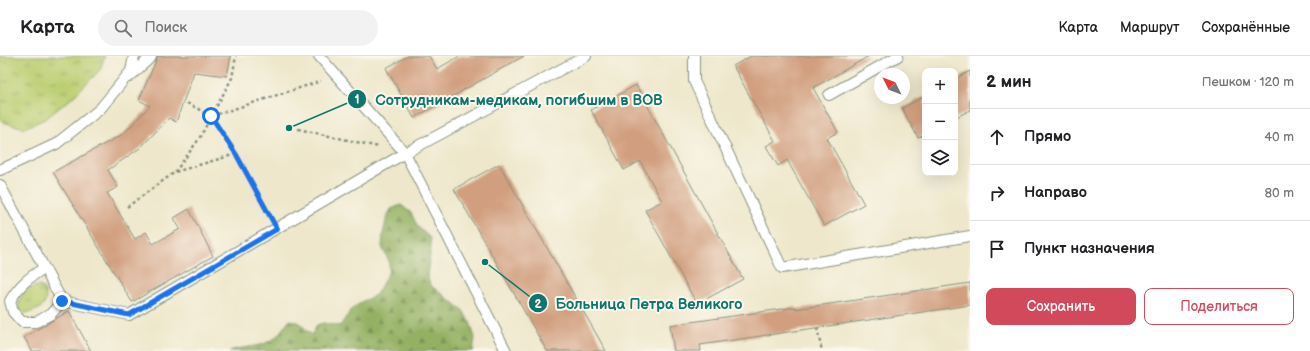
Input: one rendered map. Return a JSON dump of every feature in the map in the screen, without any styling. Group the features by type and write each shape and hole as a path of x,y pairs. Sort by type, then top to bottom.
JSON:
{"lane":[{"path":"0,170 56,144 100,109 131,71 134,56"},
{"path":"319,56 405,153 506,351"},
{"path":"0,185 62,301 129,315 405,153 586,56"},
{"path":"694,56 694,81 782,268 970,236"},
{"path":"829,95 898,56"},
{"path":"115,90 151,57"},
{"path":"44,268 16,290 10,301 13,312 22,322 36,322 51,314 62,301"}],"path":[{"path":"127,207 175,172 199,139 232,78 236,56"},
{"path":"211,116 337,76"},
{"path":"187,103 211,116 236,154 277,229"},
{"path":"298,129 405,153"},
{"path":"175,172 236,154"},
{"path":"817,328 822,351"}],"green space":[{"path":"0,56 105,56 100,70 72,98 45,119 24,128 3,122 0,119"},
{"path":"401,205 411,213 418,227 430,238 431,248 427,275 430,285 462,309 470,322 475,338 473,351 229,351 260,345 271,341 278,335 289,320 298,322 312,335 317,325 323,323 340,326 351,310 361,302 376,295 389,271 389,261 382,247 383,234 387,217 391,209"},
{"path":"38,286 43,288 46,299 45,303 35,311 24,313 18,308 22,296 26,291"}],"building":[{"path":"158,56 231,56 227,76 194,72 176,122 169,118 140,148 108,170 118,187 107,193 135,239 146,232 153,244 180,229 174,218 189,209 213,256 132,302 53,172 123,134 150,106 139,100"},
{"path":"408,56 429,56 437,69 460,56 524,56 414,118 386,68"},
{"path":"751,56 869,56 813,88 838,132 827,138 864,204 824,226 787,160 778,166 766,146 775,141 733,66"},
{"path":"970,71 970,110 958,116 958,104 958,77"},
{"path":"636,85 743,279 697,304 645,210 662,201 640,161 624,170 591,110"},
{"path":"922,98 922,136 918,138 902,108"},
{"path":"499,164 606,351 547,351 454,189"},
{"path":"970,283 970,305 700,345 701,351 674,351 670,325 796,307 796,309"},
{"path":"69,311 91,351 32,351 24,337"}],"place":[{"name":"Сотрудникам-медикам, погибшим в ВОВ","path":"289,128"},
{"name":"Больница Петра Великого","path":"485,262"}],"route":[{"path":"62,301 129,315 277,229 236,154 211,116"}]}
